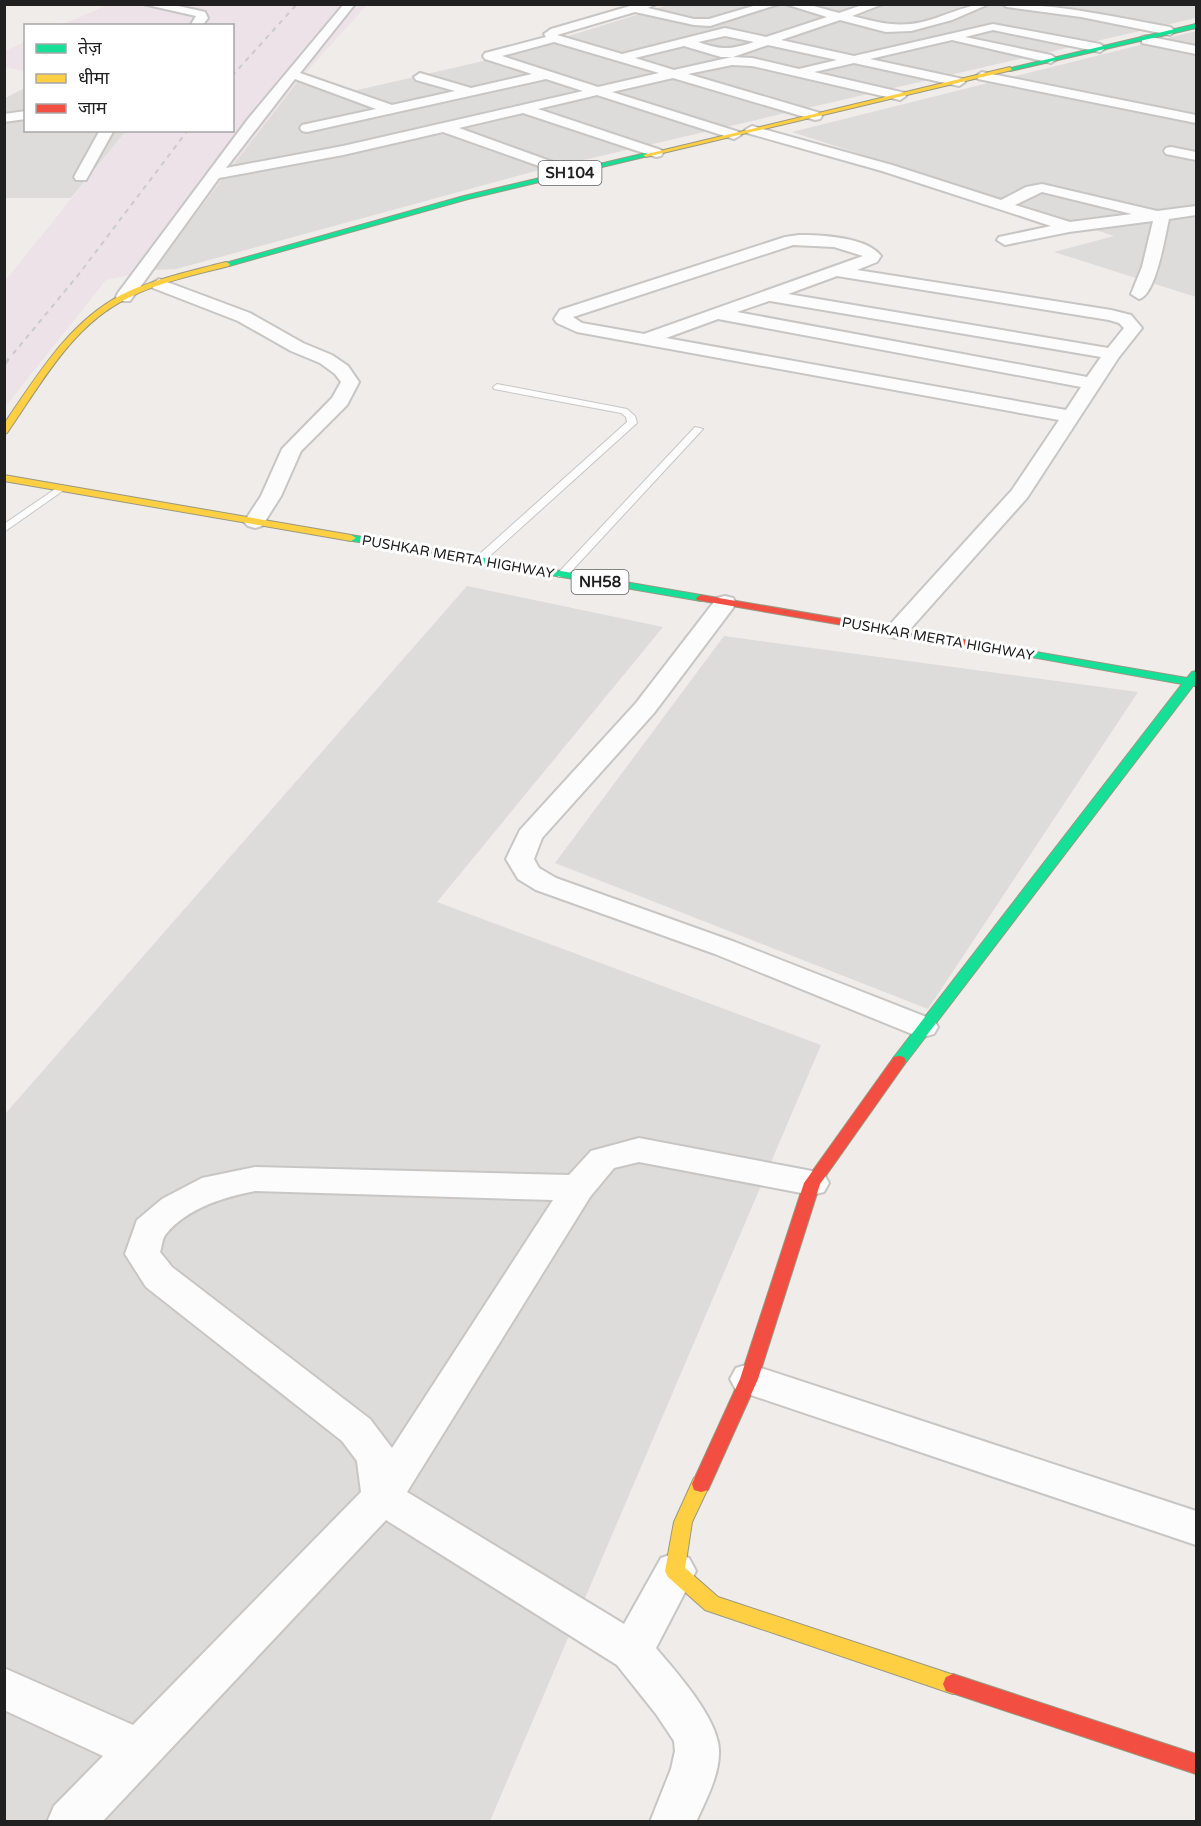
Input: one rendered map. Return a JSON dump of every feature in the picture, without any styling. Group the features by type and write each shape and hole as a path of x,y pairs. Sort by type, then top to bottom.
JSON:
{"main road":[{"name":"SH104","path":"4,430 70,338 97,314 124,297 159,284 397,215 1197,26"},
{"name":"PUSHKAR MERTA HIGHWAY","path":"4,478 725,603 1195,680"},
{"path":"1195,680 923,1027 812,1183 749,1379 683,1522 675,1571 712,1604 1197,1764"}],"street":[{"path":"148,4 201,14 202,18 197,24"},
{"path":"124,297 213,175 350,4"},
{"path":"651,4 550,34 554,38 815,116"},
{"path":"636,9 710,23 774,4"},
{"path":"790,4 886,28 907,28 1052,59"},
{"path":"907,28 948,18 984,4"},
{"path":"1008,4 1081,14 1170,31"},
{"path":"684,42 729,54 839,16 884,5"},
{"path":"926,13 1100,48"},
{"path":"741,14 763,18"},
{"path":"785,22 807,27"},
{"path":"798,73 993,27"},
{"path":"600,63 720,32 959,82"},
{"path":"554,38 489,56 735,135"},
{"path":"1138,39 1197,50"},
{"path":"871,43 924,54"},
{"path":"213,175 277,165 672,73 739,61 900,96"},
{"path":"969,64 1002,71"},
{"path":"307,128 567,70"},
{"path":"292,74 570,173"},
{"path":"982,76 1197,119"},
{"path":"420,77 656,153"},
{"path":"697,98 754,84"},
{"path":"653,108 675,103"},
{"path":"4,118 24,115"},
{"path":"752,130 887,168 1069,227"},
{"path":"81,177 106,132"},
{"path":"1171,151 1197,156"},
{"path":"1003,205 1031,190 1042,188 1162,217"},
{"path":"1005,240 1069,227 1197,211"},
{"path":"1139,294 1150,267 1162,217"},
{"path":"644,340 871,259 873,256 865,249 809,239 791,240 566,314 563,319 578,327 644,340 1072,417"},
{"path":"836,272 1111,315 1125,319 1133,327 1112,354 1020,494 896,631"},
{"path":"159,284 244,318 297,347 326,359 342,370 350,382 340,401 292,449 271,496 255,522"},
{"path":"768,296 1112,354"},
{"path":"717,314 1094,384"},
{"path":"725,603 645,708 530,836 520,859 528,873 546,884 725,948 923,1027"},
{"path":"70,1821 382,1497 578,1188 603,1160 639,1150 812,1183"},
{"path":"382,1497 376,1456 356,1430 159,1277 142,1254 150,1229 174,1208 214,1187 255,1179 578,1188"},
{"path":"749,1379 1197,1528"},
{"path":"382,1497 632,1651 685,1717 698,1749 685,1795 673,1821"},
{"path":"632,1651 675,1571"},
{"path":"4,1688 138,1750"}],"lane":[{"path":"478,561 632,423 624,411 497,387"},
{"path":"562,575 698,429"},
{"path":"4,529 61,488"}],"shaded area":[{"path":"108,5 367,5 298,81 152,270 106,280 5,407 5,281 125,132 234,132 234,24 63,24"},
{"path":"668,5 1196,5 1196,18 536,171 176,269 152,270 298,81 336,95 505,56"},
{"path":"1196,31 1196,297 1054,252 1114,236 792,132"},
{"path":"24,42 24,71 5,67 5,51"},
{"path":"24,88 24,132 125,132 71,198 5,198 5,98"},
{"path":"467,586 663,627 437,902 821,1045 490,1821 5,1822 5,1114"},
{"path":"724,636 1138,692 928,1009 555,863"}],"railway":[{"path":"234,74 297,4"},
{"path":"13,354 79,274 186,132"},
{"path":"4,365 14,352"}],"traffic: fast":[{"path":"1010,69 1196,26"},
{"path":"226,264 466,197 646,155"},
{"path":"351,538 701,598"},
{"path":"1030,654 1196,683"},
{"path":"899,1061 1196,674"}],"traffic: slow":[{"path":"646,155 1010,69"},
{"path":"4,431 57,355 72,337 105,307 150,286 226,264"},
{"path":"4,478 351,538"},
{"path":"701,1484 683,1522 675,1571 712,1604 953,1684"}],"traffic: jam":[{"path":"701,598 1030,654"},
{"path":"701,1484 749,1379 812,1183 899,1061"},
{"path":"953,1684 1196,1764"}]}
